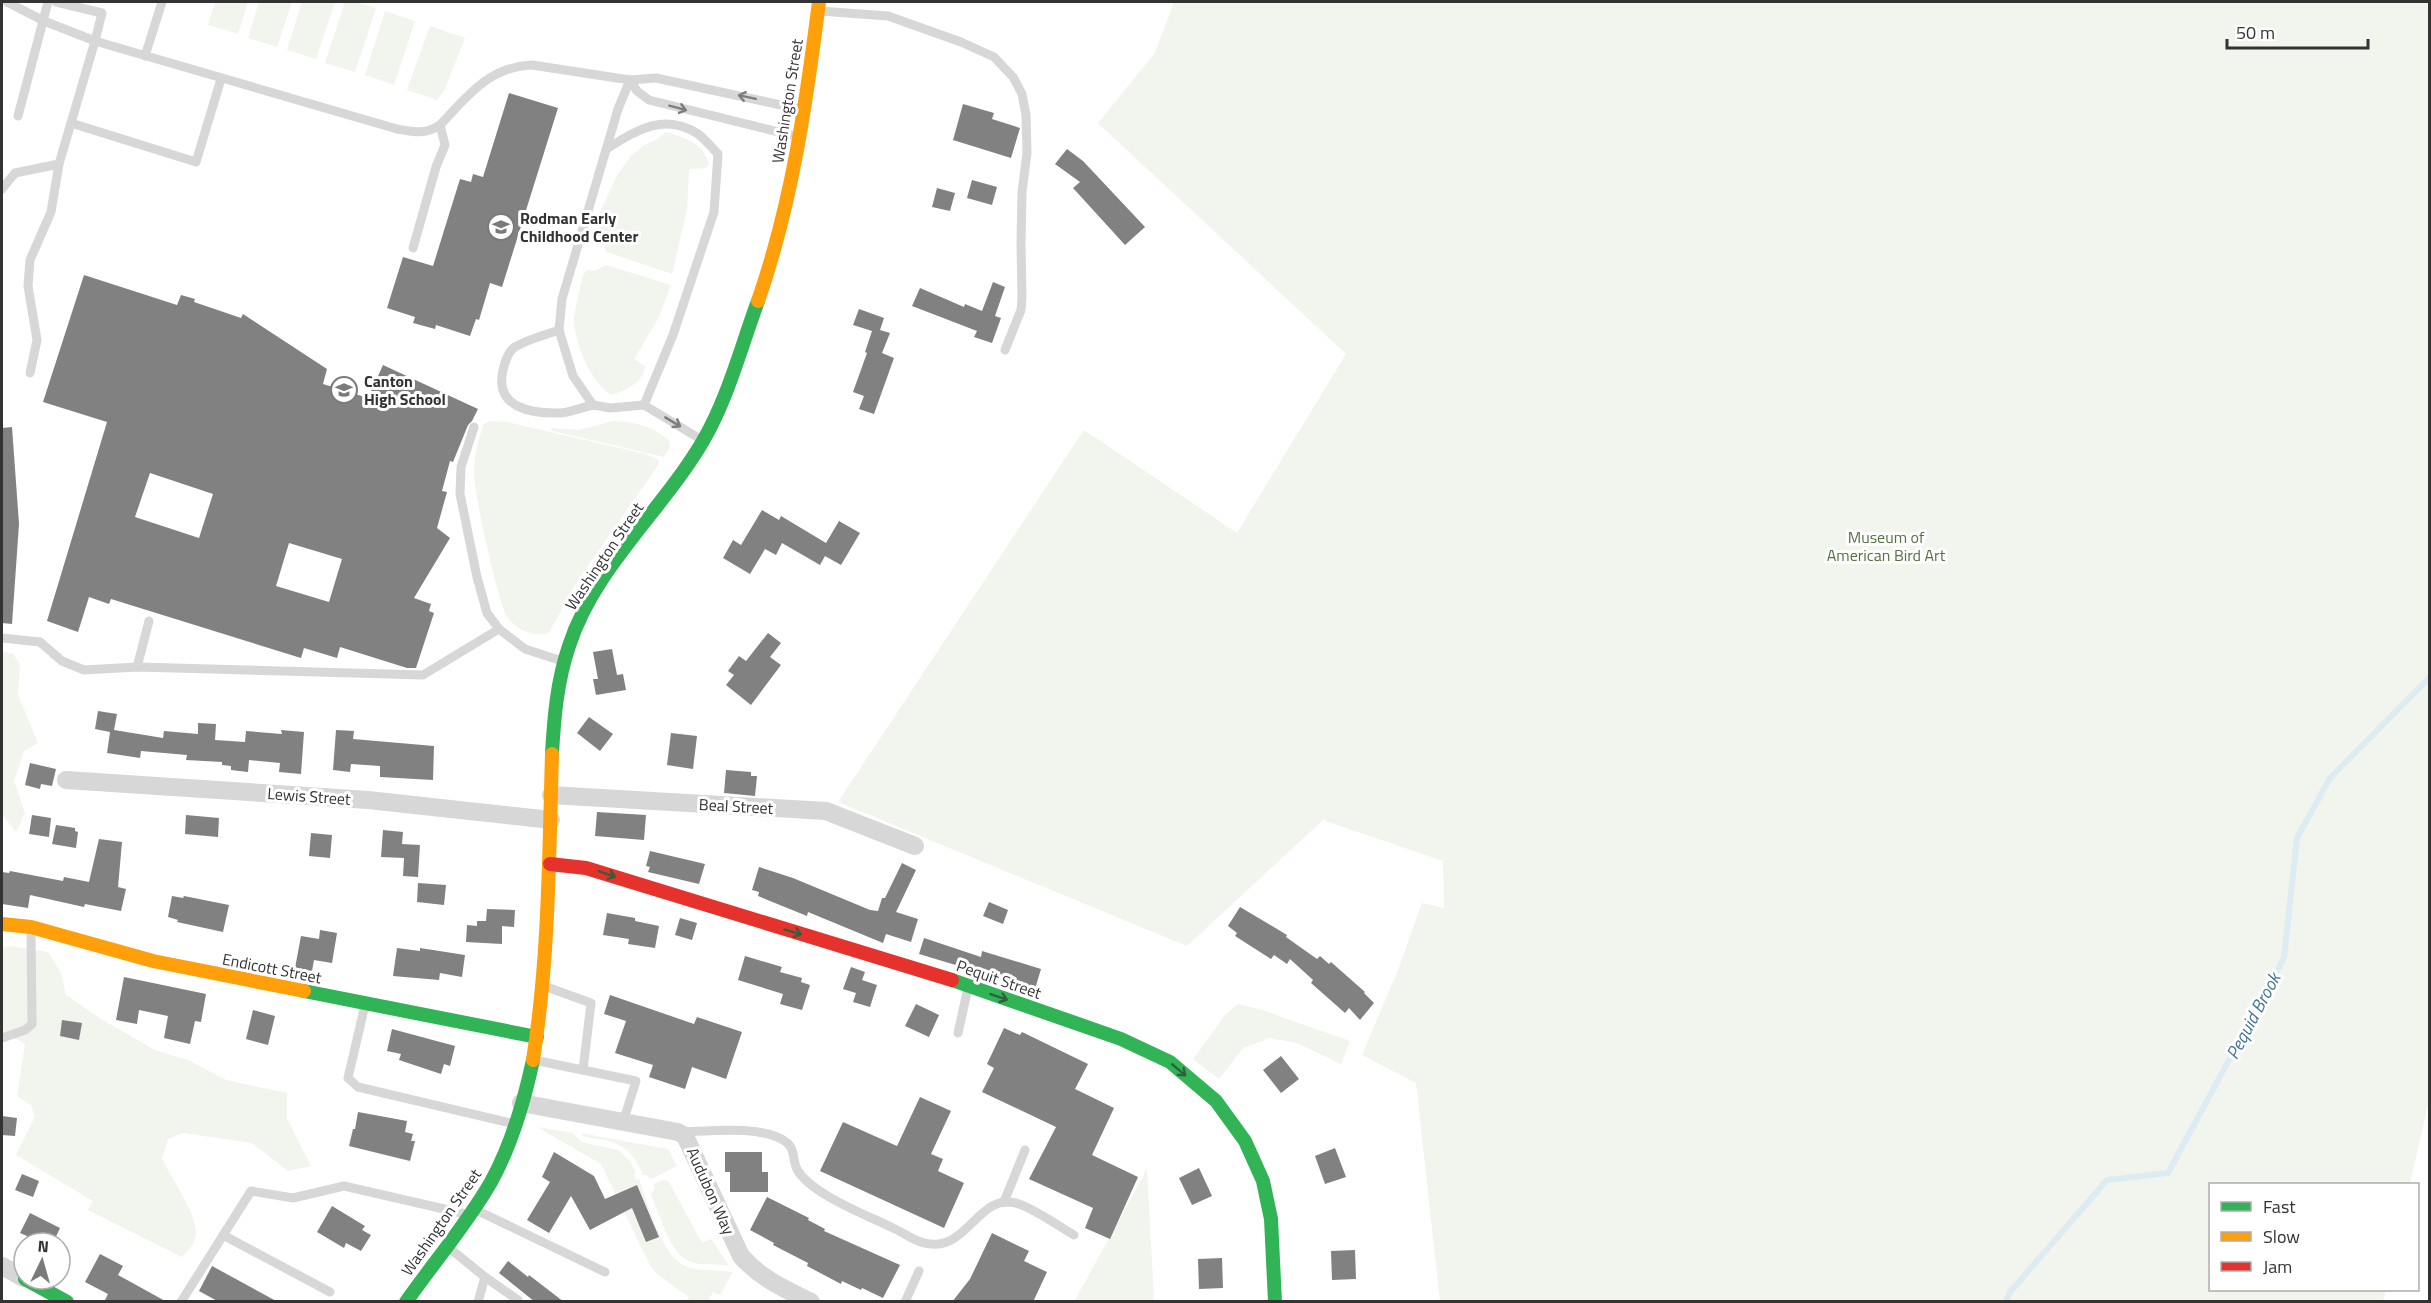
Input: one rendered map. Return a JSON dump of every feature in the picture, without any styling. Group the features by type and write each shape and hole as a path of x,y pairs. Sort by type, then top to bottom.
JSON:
{"street":[{"name":"Washington Street","path":"406,1302 472,1212 493,1178 515,1124 532,1060 544,986 554,732 564,661 583,614 640,529 681,476 717,411 769,267 785,214 804,110 818,6"},
{"name":"Lewis Street","path":"66,780 368,800 551,820"},
{"name":"Beal Street","path":"551,795 826,812 915,846"},
{"name":"Pequit Street","path":"550,864 586,867 718,910 944,976 1121,1039 1170,1062 1216,1101 1245,1141 1263,1180 1271,1219 1275,1302"},
{"name":"Endicott Street","path":"2,924 31,927 153,961 537,1036"},
{"name":"Audubon Way","path":"521,1103 678,1132 688,1140 741,1256 753,1270 772,1283 811,1302"},
{"path":"47,1291 67,1302"}],"lane":[{"path":"7,2 44,21 95,41 397,129 422,133 431,131 440,125 490,76 509,67 532,65 630,80 656,78 804,110"},
{"path":"18,116 48,2"},
{"path":"30,373 37,340 28,286 30,260 51,212 59,164 102,13 56,2"},
{"path":"145,56 162,2"},
{"path":"818,6 888,16 961,42 994,57 1013,76 1022,94 1026,115 1026,153 1022,192 1022,297 1021,310 1005,350"},
{"path":"71,123 196,162 221,79"},
{"path":"630,80 649,100 799,137"},
{"path":"593,405 573,376 559,330 562,299 618,109 630,80"},
{"path":"608,148 651,124 673,124 697,134 718,154 714,212 673,335 644,405"},
{"path":"413,248 436,166 445,145 440,125"},
{"path":"2,189 15,172 59,164"},
{"path":"559,330 513,348 505,361 501,378 503,393 510,403 536,412 563,413 593,405 610,408 644,405 702,440"},
{"path":"474,427 461,467 460,494 477,577 488,613 499,629 525,649 564,661"},
{"path":"137,667 149,621"},
{"path":"2,638 40,642 62,661 84,670 137,667 423,675 499,629"},
{"path":"2,1038 25,1030 32,1024 31,927"},
{"path":"544,986 591,1003 583,1070"},
{"path":"958,1033 968,986"},
{"path":"366,1003 348,1078 358,1087 515,1124"},
{"path":"532,1060 636,1081 624,1122"},
{"path":"678,1132 738,1131 765,1134 786,1142 793,1150 797,1170 810,1183 831,1198 924,1243 943,1244 963,1234 991,1206 1004,1202 1019,1204 1074,1235"},
{"path":"1004,1202 1025,1150"},
{"path":"181,1302 251,1191 292,1198 344,1186 472,1212 605,1272"},
{"path":"223,1236 330,1292"},
{"path":"447,1246 518,1300"},
{"path":"905,1302 919,1271"},
{"path":"478,1302 485,1277"}],"green space":[{"path":"215,2 248,2 238,34 208,25"},
{"path":"259,2 292,2 277,47 248,38"},
{"path":"302,2 335,2 316,59 287,50"},
{"path":"345,2 355,2 376,8 355,72 325,63"},
{"name":"Museum of American Bird Art","path":"1174,2 2429,2 2429,1100 2410,1183 2209,1183 2209,1291 2386,1291 2383,1301 1440,1301 1416,1083 1362,1055 1398,970 1422,903 1444,908 1443,861 1323,820 1187,946 838,802 1084,430 1237,533 1346,354 1098,123 1155,53"},
{"path":"385,11 415,21 394,85 365,75"},
{"path":"430,26 465,38 444,91 437,100 407,90"},
{"path":"665,132 693,142 703,152 709,165 705,168 690,169 687,210 672,274 607,252 601,242 593,237 595,229 601,226 599,214 618,174 631,156"},
{"path":"606,265 671,285 659,317 634,359 645,366 644,372 638,381 612,395 604,390 590,372 574,327 583,275 587,270 595,271"},
{"path":"489,421 507,422 646,454 658,460 659,464 578,580 548,634 526,632 516,626 508,618 498,592 482,522 474,470 483,425"},
{"path":"612,421 628,422 650,428 669,440 670,447 664,457 552,431 551,428 579,430"},
{"path":"2,651 13,654 20,664 18,695 38,743 24,751 14,781 25,813 16,832 2,814"},
{"path":"10,946 48,952 61,973 66,995 101,1019 155,1050 188,1060 226,1080 287,1093 287,1119 311,1166 288,1171 252,1143 183,1133 168,1139 162,1159 188,1206 196,1233 195,1240 182,1257 88,1210 93,1201 16,1155 35,1117 31,1105 17,1096 25,1044 2,1031 2,948"},
{"path":"1238,1004 1259,1009 1350,1041 1341,1064 1297,1043 1270,1038 1243,1048 1219,1079 1193,1059 1225,1015"},
{"path":"537,1127 573,1133 581,1142 618,1150 628,1159 636,1172 634,1173 636,1180 639,1179 651,1215 663,1241 678,1261 692,1269 733,1272 720,1295 713,1292 708,1301 687,1301 689,1297 657,1274 651,1267 601,1164","holes":["637,1185 654,1224 641,1230 624,1191"]},
{"path":"580,1133 668,1149 677,1166 651,1179 643,1175 636,1160 620,1145 606,1140 588,1138"},
{"path":"1147,1169 1154,1301 1074,1302"},
{"path":"663,1180 668,1181 702,1243 711,1239 729,1266 691,1262 677,1251 666,1232 651,1194 655,1189 654,1184"}],"building":[{"path":"509,93 558,108 502,287 490,283 479,320 476,319 470,336 436,325 435,329 413,323 415,317 387,308 403,257 433,266 460,179 471,182 473,174 483,177"},
{"path":"963,104 994,113 992,119 1020,128 1011,158 953,140"},
{"path":"1067,149 1083,161 1145,227 1125,245 1073,188 1080,182 1055,164"},
{"path":"972,180 997,187 992,205 967,198"},
{"path":"937,188 955,193 950,211 932,207"},
{"path":"84,275 177,305 181,295 195,299 194,302 241,318 243,314 327,369 323,384 368,398 383,365 478,409 468,425 453,462 450,461 442,491 447,492 437,528 450,538 414,598 431,604 429,611 434,613 416,668 407,668 340,647 337,658 304,648 301,658 111,599 109,604 89,597 78,632 47,621 107,422 43,402","holes":["150,473 213,494 199,538 135,517","289,543 342,559 329,602 276,586"]},
{"path":"993,282 1005,287 995,316 1001,318 992,343 974,337 977,331 912,306 920,288 964,307 965,304 982,311"},
{"path":"859,309 884,318 880,330 890,333 882,353 894,358 874,414 859,409 864,396 853,392 872,331 853,325"},
{"path":"12,427 19,524 12,624 2,623 2,428"},
{"path":"762,510 779,520 781,516 826,543 839,521 860,533 841,565 825,556 820,565 782,543 776,555 765,549 750,574 723,558 733,540 741,545"},
{"path":"768,633 781,643 770,657 781,665 751,705 726,685 734,675 728,671 739,656 746,661"},
{"path":"612,649 617,675 623,674 626,690 596,695 593,679 598,679 593,652"},
{"path":"98,711 117,714 114,730 163,738 164,731 198,734 198,723 216,724 215,740 245,742 246,731 282,734 281,730 304,732 301,774 279,772 280,763 249,760 248,772 231,770 231,766 222,765 222,762 186,760 187,755 141,751 140,758 107,753 110,732 95,729"},
{"path":"589,717 613,734 600,751 577,733"},
{"path":"336,730 354,731 353,739 434,746 433,780 380,777 380,766 351,764 350,772 333,770"},
{"path":"671,733 697,736 693,769 667,765"},
{"path":"30,763 56,769 52,786 41,784 40,789 25,785"},
{"path":"726,770 751,772 751,776 757,776 755,796 724,793"},
{"path":"597,812 646,815 644,840 595,836"},
{"path":"32,815 51,818 49,837 29,834"},
{"path":"186,815 219,818 218,837 185,834"},
{"path":"56,825 75,828 78,832 76,848 52,844"},
{"path":"383,830 403,832 402,844 420,845 418,877 403,876 404,858 381,857"},
{"path":"311,833 332,835 330,858 309,856"},
{"path":"99,839 122,842 118,887 126,889 121,911 85,904 84,907 30,895 28,908 2,904 2,872 9,873 10,871 63,881 64,877 89,882"},
{"path":"650,851 705,864 699,884 648,872 650,867 646,866"},
{"path":"902,863 916,870 896,912 918,919 911,942 886,934 883,943 808,912 807,916 758,896 759,892 752,890 759,867 793,878 870,910 878,911 882,898 885,898"},
{"path":"418,883 446,885 444,905 417,902"},
{"path":"172,896 183,898 184,896 229,905 223,932 177,922 178,920 168,917"},
{"path":"989,902 1008,910 1003,924 983,916"},
{"path":"1240,907 1287,935 1286,937 1317,959 1320,956 1329,964 1331,962 1374,1003 1360,1020 1349,1008 1345,1013 1311,983 1313,980 1290,959 1287,964 1274,955 1271,959 1235,936 1237,933 1228,926"},
{"path":"487,909 515,910 514,927 502,926 502,944 466,942 467,925 477,926 477,921 486,921"},
{"path":"607,913 635,918 635,921 659,926 655,948 628,944 629,939 603,935"},
{"path":"680,918 697,923 692,940 675,935"},
{"path":"320,930 337,933 332,963 314,960 312,971 295,968 301,936 319,939"},
{"path":"924,938 981,957 982,951 1041,969 1035,989 919,954"},
{"path":"397,948 420,951 420,948 465,955 462,977 440,973 439,980 393,976"},
{"path":"745,956 782,967 780,972 802,978 801,982 810,985 802,1010 780,1004 783,994 738,980"},
{"path":"851,967 865,972 862,980 877,985 870,1007 853,1002 856,993 843,989"},
{"path":"124,977 206,994 201,1022 195,1021 190,1044 164,1038 168,1016 139,1010 137,1024 116,1020"},
{"path":"610,995 694,1024 697,1017 742,1032 726,1079 692,1067 685,1089 649,1077 653,1065 615,1053 626,1021 604,1014"},
{"path":"916,1004 939,1015 929,1037 905,1026"},
{"path":"253,1010 275,1016 268,1045 246,1039"},
{"path":"62,1020 82,1023 79,1040 60,1036"},
{"path":"1004,1028 1020,1035 1022,1032 1088,1064 1075,1089 1114,1108 1092,1155 1138,1177 1110,1239 1085,1228 1093,1208 1029,1179 1056,1127 982,1092 994,1068 987,1064"},
{"path":"392,1029 455,1046 450,1066 444,1064 441,1074 399,1060 401,1054 387,1051"},
{"path":"1281,1056 1299,1079 1281,1093 1263,1070"},
{"path":"920,1097 951,1111 931,1154 943,1159 938,1171 964,1183 944,1228 820,1171 843,1122 897,1146"},
{"path":"358,1112 407,1121 405,1132 413,1134 411,1141 415,1141 410,1161 349,1146"},
{"path":"2,1116 17,1118 15,1136 2,1135"},
{"path":"1335,1148 1346,1177 1325,1184 1315,1156"},
{"path":"554,1152 594,1176 605,1199 637,1185 659,1237 646,1242 632,1208 590,1230 571,1196 549,1233 527,1220 550,1182 542,1177"},
{"path":"725,1152 762,1152 762,1172 768,1172 768,1192 730,1192 730,1172 725,1172"},
{"path":"1199,1168 1212,1196 1192,1205 1179,1178"},
{"path":"22,1174 39,1181 33,1197 15,1190"},
{"path":"767,1197 809,1218 808,1220 825,1229 824,1231 900,1265 883,1298 842,1281 841,1284 807,1266 808,1263 750,1230"},
{"path":"332,1206 365,1226 362,1230 371,1235 361,1251 346,1243 344,1248 317,1232"},
{"path":"30,1213 60,1228 59,1231 21,1231"},
{"path":"992,1233 1029,1251 1024,1261 1047,1272 1033,1302 952,1302 970,1279"},
{"path":"1355,1250 1356,1279 1332,1280 1331,1251"},
{"path":"100,1254 123,1266 118,1275 167,1302 104,1302 108,1294 85,1282"},
{"path":"1222,1258 1223,1288 1199,1289 1198,1259"},
{"path":"508,1261 564,1302 535,1302 499,1273"},
{"path":"212,1266 278,1302 219,1302 199,1291"}],"waterway":[{"name":"Pequid Brook","path":"2005,1302 2010,1292 2107,1180 2168,1173 2284,958 2297,838 2330,778 2430,677"}],"traffic: fast":[{"path":"552,754 559,686 569,646 580,618 612,565 686,467 712,425 727,390 758,301"},
{"path":"952,980 1121,1039 1170,1062 1216,1101 1245,1141 1263,1181 1271,1219 1275,1302"},
{"path":"304,991 537,1037"},
{"path":"406,1302 461,1228 491,1182 516,1122 533,1060"},
{"path":"47,1291 67,1302"}],"traffic: slow":[{"path":"758,301 789,190 803,116 819,2"},
{"path":"533,1060 545,946 552,754"},
{"path":"2,924 31,927 153,961 304,991"}],"traffic: jam":[{"path":"550,864 586,868 952,980"}],"place":[{"name":"Rodman Early Childhood Center","path":"501,227"},
{"name":"Canton High School","path":"344,390"}]}
